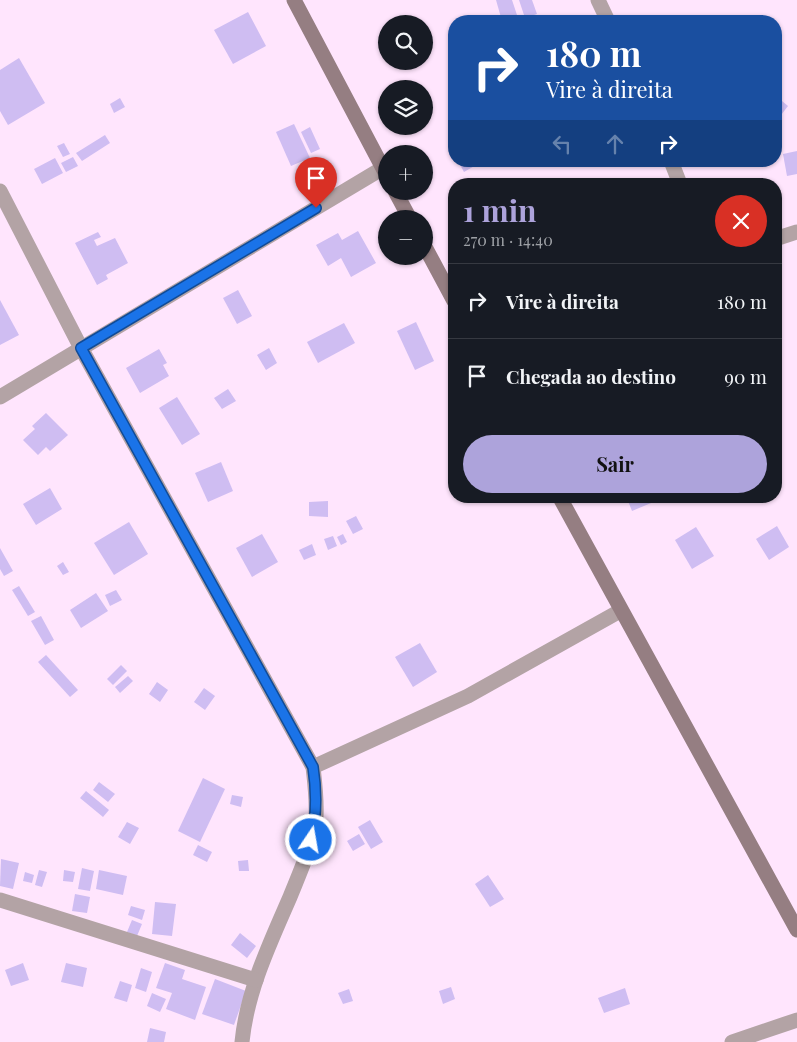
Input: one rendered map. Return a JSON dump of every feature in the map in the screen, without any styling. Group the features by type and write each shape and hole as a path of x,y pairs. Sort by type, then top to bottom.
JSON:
{"street":[{"path":"294,0 378,160"},
{"path":"598,0 605,15"},
{"path":"0,397 378,175"},
{"path":"0,191 81,348 313,767 316,791 316,818 311,840 304,863 256,980 242,1042"},
{"path":"782,237 797,232"},
{"path":"433,262 448,290"},
{"path":"563,503 620,611 797,930"},
{"path":"313,767 468,696 620,611"},
{"path":"0,900 256,980"},
{"path":"732,1042 797,1020"}],"building":[{"path":"496,0 512,0 517,15 500,15"},
{"path":"519,0 532,0 537,14 524,15"},
{"path":"248,12 266,46 233,64 214,30"},
{"path":"19,58 45,103 8,125 0,111 0,70"},
{"path":"120,98 125,107 114,113 110,104"},
{"path":"782,101 788,106 782,114"},
{"path":"294,124 310,158 291,166 276,132"},
{"path":"310,127 320,149 311,153 301,132"},
{"path":"105,135 110,143 82,161 76,153"},
{"path":"64,143 70,154 63,157 57,146"},
{"path":"797,151 797,174 787,176 783,154"},
{"path":"73,157 78,166 66,172 61,163"},
{"path":"55,158 63,173 42,184 34,169"},
{"path":"461,167 473,167 464,172"},
{"path":"358,231 376,263 351,277 341,258 328,266 316,245 338,233 342,240"},
{"path":"98,232 101,237 94,240 97,246 115,238 128,263 106,275 108,279 97,285 75,243"},
{"path":"238,290 252,316 237,324 223,298"},
{"path":"0,300 19,335 0,345"},
{"path":"416,322 434,361 415,370 397,331"},
{"path":"344,323 355,343 318,363 307,342"},
{"path":"269,348 277,363 266,370 257,355"},
{"path":"159,349 167,363 163,365 169,376 140,393 126,368"},
{"path":"228,389 236,401 222,409 214,398"},
{"path":"177,397 200,434 182,445 159,408"},
{"path":"46,413 68,435 50,451 46,447 38,455 23,440 35,429 32,426"},
{"path":"221,462 233,491 208,502 195,473"},
{"path":"50,488 62,509 36,525 23,504"},
{"path":"328,501 328,517 309,516 309,502"},
{"path":"629,503 651,503 632,511"},
{"path":"356,516 363,529 353,534 346,521"},
{"path":"129,522 148,554 114,575 94,543"},
{"path":"777,526 789,547 769,560 756,539"},
{"path":"696,527 714,556 692,569 675,540"},
{"path":"262,534 278,562 252,577 236,548"},
{"path":"343,534 347,542 341,545 337,537"},
{"path":"333,536 337,546 328,550 324,539"},
{"path":"312,544 316,555 304,560 299,550"},
{"path":"0,548 13,571 4,576 0,569"},
{"path":"63,562 69,572 63,575 57,566"},
{"path":"19,586 35,612 28,616 12,590"},
{"path":"116,590 122,600 110,606 105,595"},
{"path":"96,593 108,611 81,628 70,610"},
{"path":"41,616 54,640 45,645 31,621"},
{"path":"420,643 437,672 413,687 395,657"},
{"path":"46,655 78,690 70,697 38,662"},
{"path":"121,665 127,671 113,685 107,679"},
{"path":"128,676 133,681 120,693 115,687"},
{"path":"157,682 168,690 160,702 149,694"},
{"path":"204,688 215,696 205,710 194,702"},
{"path":"203,778 225,789 200,842 178,831"},
{"path":"99,782 115,794 108,802 93,790"},
{"path":"86,791 109,810 103,817 80,798"},
{"path":"232,795 243,797 241,807 230,804"},
{"path":"370,820 383,842 371,849 358,827"},
{"path":"127,822 139,828 130,844 118,837"},
{"path":"359,834 365,844 353,851 347,841"},
{"path":"198,845 212,852 207,862 193,855"},
{"path":"1,859 19,863 13,889 0,886"},
{"path":"248,860 249,871 239,871 238,861"},
{"path":"82,868 94,871 90,891 78,889"},
{"path":"39,870 47,872 42,887 35,885"},
{"path":"64,870 75,872 73,882 63,881"},
{"path":"99,870 127,876 123,895 96,889"},
{"path":"25,872 34,875 32,883 23,881"},
{"path":"488,875 504,899 490,907 475,884"},
{"path":"75,894 90,897 87,913 72,911"},
{"path":"155,902 176,904 172,936 152,934"},
{"path":"131,906 145,910 142,920 128,915"},
{"path":"132,920 142,924 137,936 127,932"},
{"path":"240,933 256,946 247,958 231,945"},
{"path":"23,963 29,980 11,986 5,970"},
{"path":"66,963 87,968 83,987 61,982"},
{"path":"165,963 185,970 182,979 206,987 195,1020 166,1009 172,993 156,988"},
{"path":"141,968 152,972 146,992 135,988"},
{"path":"215,979 246,991 234,1025 202,1014"},
{"path":"120,981 132,985 127,1002 114,998"},
{"path":"451,987 455,999 443,1004 439,991"},
{"path":"625,988 630,1004 604,1013 598,998"},
{"path":"349,989 353,1001 343,1004 338,993"},
{"path":"152,993 166,999 160,1012 147,1006"},
{"path":"150,1028 166,1032 164,1042 147,1042"}],"route":[{"path":"311,840 316,818 316,791 313,767 81,348 316,208"}]}
